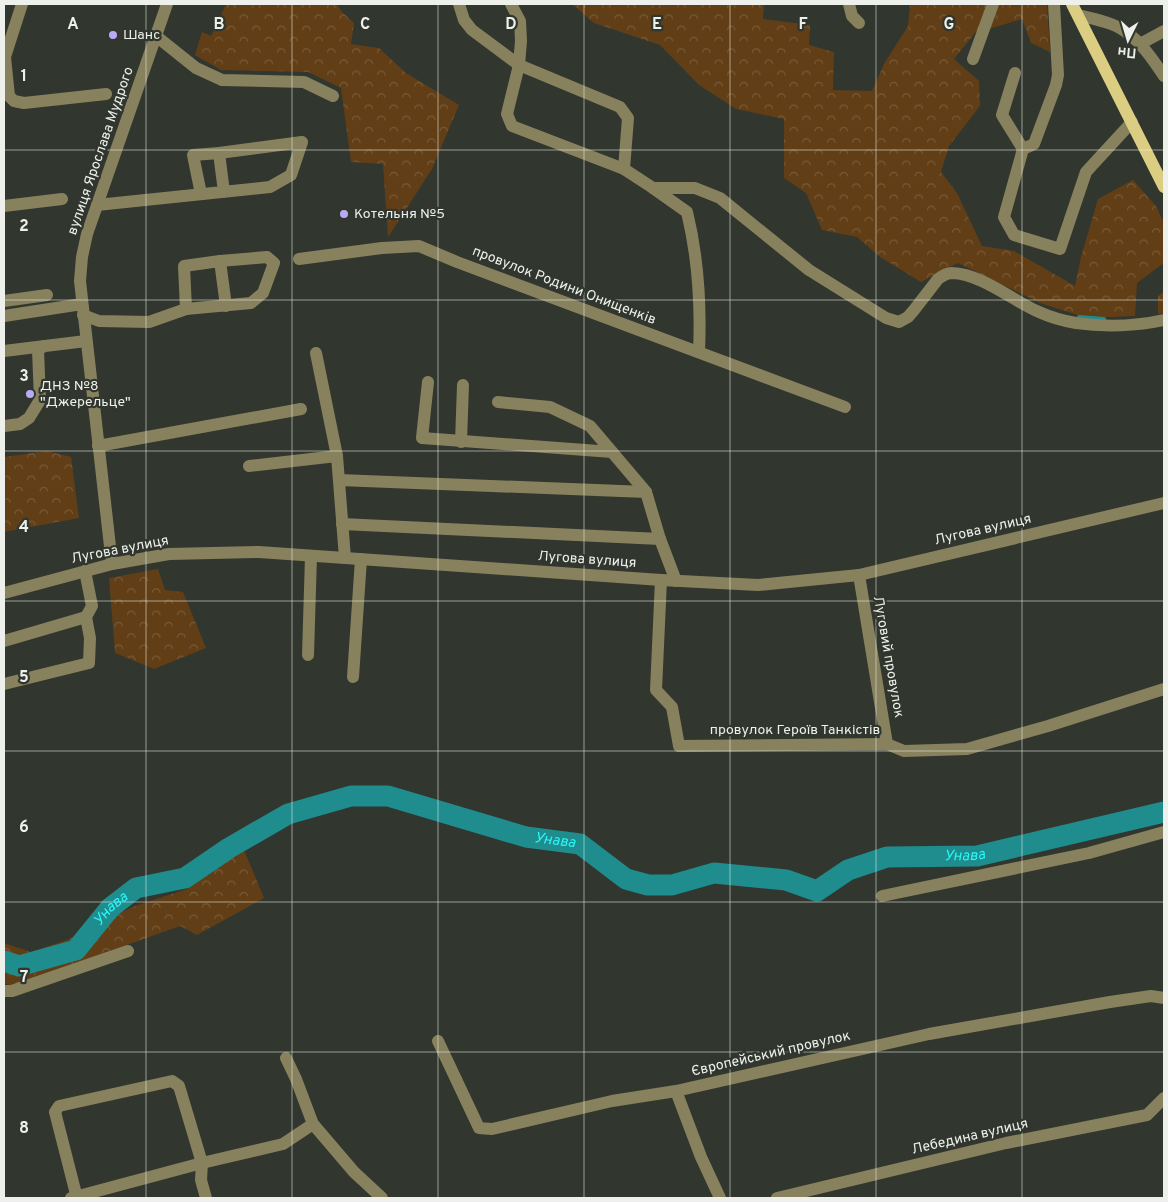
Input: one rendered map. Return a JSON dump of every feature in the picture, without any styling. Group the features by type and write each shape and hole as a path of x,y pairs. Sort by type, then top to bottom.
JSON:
{"main road":[{"path":"1075,9 1164,187"}],"street":[{"path":"4,59 22,4"},
{"name":"вулиця Ярослава Мудрого","path":"112,564 80,281 82,257 87,234 166,4"},
{"path":"459,4 464,20 472,30 519,65 620,107 628,118 624,169"},
{"path":"511,4 520,21 522,41 519,65 507,114 512,126 624,169 687,212 695,244 700,330 699,352"},
{"path":"848,4 852,16 859,23"},
{"path":"973,59 993,4"},
{"path":"1023,149 1034,144 1056,85 1058,64 1054,4"},
{"path":"1075,9 1125,31 1140,44 1164,76"},
{"path":"1140,44 1164,30"},
{"path":"156,36 196,68 222,80 304,82 333,96"},
{"name":"вулиця Ярослава Мудрого","path":"4,59 9,96 14,102 24,103 106,94"},
{"path":"1015,73 1002,115 1023,149 1004,217 1014,234 1060,249 1086,172 1132,122"},
{"path":"97,205 270,187 291,175 302,142 193,155 201,194"},
{"path":"219,153 224,192"},
{"path":"653,188 695,188 720,198 809,270 886,318 899,322 908,317 938,279 952,273 972,278 1002,291 1038,312 1076,323 1120,325 1164,320"},
{"name":"вулиця Ярослава Мудрого","path":"4,206 62,199"},
{"name":"провулок Родини Онищенків","path":"299,259 382,248 419,246 457,262 844,407"},
{"path":"4,316 83,310 99,321 149,322 186,309 251,302 263,292 274,264 267,257 184,266 186,309"},
{"path":"220,261 226,306"},
{"path":"4,301 47,295"},
{"path":"4,351 86,341"},
{"path":"4,426 20,424 29,418 40,400 38,350 44,346"},
{"path":"316,354 336,456 345,558"},
{"path":"428,382 422,438 612,452"},
{"path":"461,442 463,385"},
{"path":"498,402 550,407 590,426 646,492 660,539 676,580"},
{"path":"98,446 301,409"},
{"path":"249,466 336,456"},
{"path":"338,480 646,492"},
{"name":"Лугова вулиця","path":"4,593 112,564 169,554 259,552 758,585 859,574 1164,503"},
{"path":"342,524 660,539"},
{"path":"308,655 311,556"},
{"path":"353,677 361,559"},
{"path":"4,684 89,663 90,638 86,617 92,606 85,572"},
{"name":"Луговий провулок","path":"859,574 888,744"},
{"name":"провулок Героїв Танкістів","path":"661,580 656,690 672,707 679,746 888,744 904,751 967,749 1048,726 1164,689"},
{"path":"4,641 86,617"},
{"path":"882,896 1089,853 1164,832"},
{"path":"4,991 12,991 128,951"},
{"name":"Європейський провулок","path":"438,1041 479,1128 492,1128 612,1101 676,1091 929,1034 1110,1002 1151,996 1164,998"},
{"path":"286,1058 314,1124 354,1172 382,1198"},
{"path":"206,1198 201,1180 202,1163 179,1086 172,1081 59,1106 55,1112 75,1198 202,1163 283,1144 314,1124"},
{"path":"676,1091 701,1156 720,1198"},
{"name":"Лебедина вулиця","path":"777,1198 1006,1143 1147,1115 1164,1098"}],"green space":[{"path":"226,4 337,4 342,12 354,23 351,44 379,48 406,73 459,105 432,169 388,237 383,164 351,162 341,88 308,72 221,70 195,55 202,32 211,36"},
{"path":"572,4 764,4 763,19 810,25 809,45 834,52 833,90 872,91 884,64 908,26 910,4 1047,4 1050,52 1031,43 1022,19 975,33 954,59 979,81 980,106 949,146 941,172 957,193 982,246 1014,251 1075,286 1081,257 1098,199 1133,180 1156,206 1164,223 1164,263 1137,283 1135,316 1087,318 1040,303 958,263 921,282 880,257 857,237 822,230 806,193 784,178 784,119 736,109 699,85 660,45 594,23"},
{"path":"1164,292 1164,313 1158,314 1158,296"},
{"path":"47,451 71,457 79,518 4,532 4,457"},
{"path":"158,569 165,590 183,592 206,648 154,669 115,653 109,578"},
{"path":"244,850 264,898 197,935 180,926 12,986 4,983 4,943 31,952 67,940 132,907 187,889"}],"waterway":[{"path":"1079,317 1104,319"},
{"name":"Унава","path":"4,961 19,966 76,950 110,908 136,888 185,878 229,848 288,814 351,796 388,796 526,837 580,844 626,879 648,885 672,885 714,873 786,880 817,891 848,870 887,857 977,856 1164,812"}],"place":[{"name":"Шанс","path":"113,35"},
{"name":"Котельня №5","path":"344,214"},
{"name":"ДНЗ №8 \"Джерельце\"","path":"30,394"}]}
